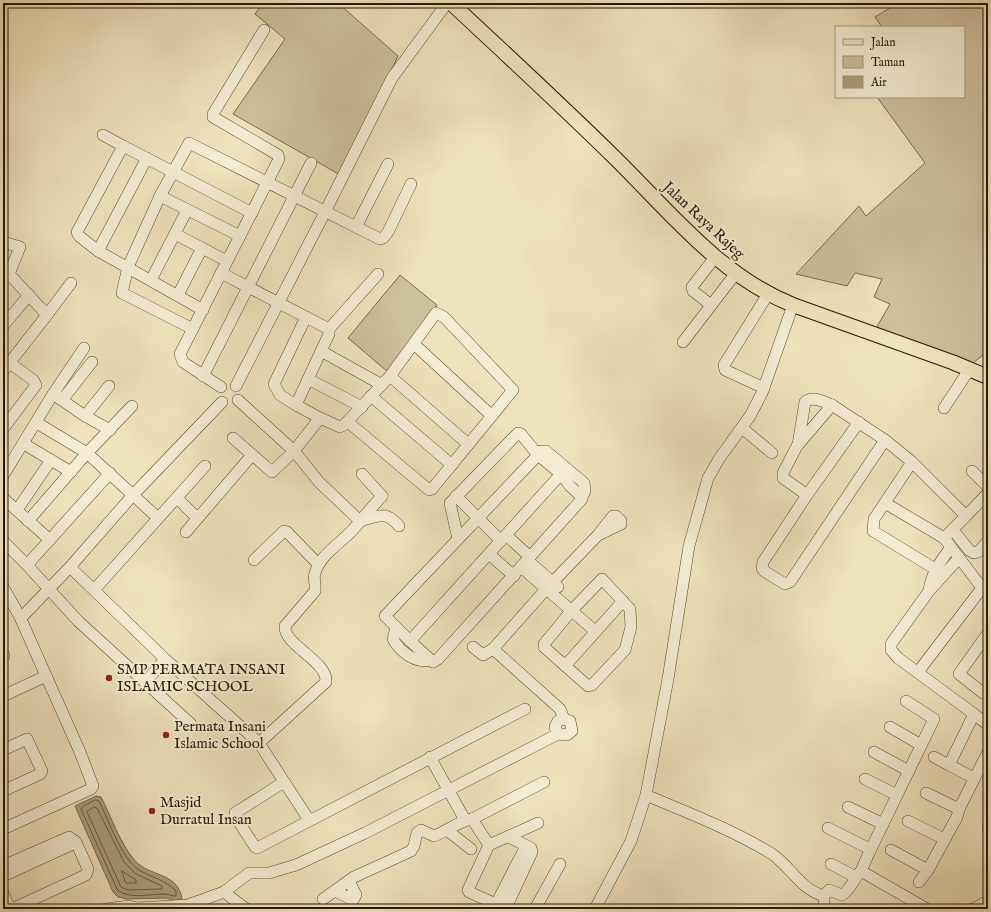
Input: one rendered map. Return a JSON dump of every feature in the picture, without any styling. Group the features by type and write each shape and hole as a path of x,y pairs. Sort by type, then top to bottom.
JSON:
{"main road":[{"name":"Jalan Raya Rajeg","path":"451,3 587,131 682,226 736,273 768,294 793,305 945,359 988,377"}],"street":[{"path":"236,386 326,212 392,78 447,3"},
{"path":"221,387 183,362 180,354 280,157 213,117 213,114 264,30"},
{"path":"103,135 252,213"},
{"path":"193,329 122,293 128,266 160,196 188,145 191,143 267,183 380,239 383,238 388,232 411,184"},
{"path":"123,146 77,232 79,236 98,251 128,266 203,310"},
{"path":"98,251 147,158"},
{"path":"203,376 311,163"},
{"path":"356,227 388,164"},
{"path":"160,196 240,236"},
{"path":"151,280 187,210"},
{"path":"175,234 227,262"},
{"path":"3,242 20,247 6,274 29,295 47,315"},
{"path":"178,296 202,248"},
{"path":"711,305 693,291 692,288 716,256"},
{"path":"221,273 329,329"},
{"path":"683,342 736,273"},
{"path":"296,405 321,352 329,329 378,274"},
{"path":"3,429 36,385 33,380 6,367 71,283"},
{"path":"764,388 725,370 724,365 768,294"},
{"path":"3,326 29,295"},
{"path":"595,909 631,840 646,795 689,546 708,478 719,459 742,428 764,388 793,305"},
{"path":"306,317 274,384 280,395 320,418 340,427 348,422 390,376 434,315 439,314 444,317 513,390 432,489 427,489 348,422"},
{"path":"414,344 492,416"},
{"path":"58,397 84,348"},
{"path":"321,352 382,385"},
{"path":"3,476 37,423 58,397 92,362"},
{"path":"944,408 969,370"},
{"path":"390,376 468,444"},
{"path":"308,379 362,407"},
{"path":"228,383 236,386 239,390 238,400 234,404 228,405 222,402 218,395 221,387 228,383"},
{"path":"85,416 109,386"},
{"path":"371,396 452,465"},
{"path":"58,397 85,416 110,430"},
{"path":"798,446 805,402 810,399 819,400 832,405 885,440 912,462 966,516"},
{"path":"238,400 294,451 319,482 360,521"},
{"path":"21,618 70,567 133,495 222,402"},
{"path":"807,495 783,478 784,469 798,446 832,405"},
{"path":"28,520 87,453 132,406"},
{"path":"233,438 272,472 294,451 320,418"},
{"path":"859,422 807,495 762,565 764,570 785,584 790,582 885,440"},
{"path":"37,423 87,453 158,518"},
{"path":"742,428 772,453"},
{"path":"458,539 450,503 518,433 521,434 538,454 561,474 570,486 582,497"},
{"path":"24,444 71,472"},
{"path":"396,628 393,639 401,651 426,662 431,660 434,662 438,659 580,502 585,491 584,483 546,451 540,451 479,518 385,616 431,660"},
{"path":"186,532 252,455"},
{"path":"17,510 51,460"},
{"path":"912,462 874,519 872,531 935,569"},
{"path":"94,590 204,466"},
{"path":"972,471 988,487"},
{"path":"27,565 110,473"},
{"path":"259,743 326,682 325,673 289,638 285,630 287,622 315,591 314,574 318,564 330,551 355,530 360,521 382,496 362,474"},
{"path":"410,641 561,474"},
{"path":"944,538 988,493"},
{"path":"456,496 479,518 504,538 523,565 550,585 575,608 595,631"},
{"path":"3,498 50,540"},
{"path":"177,498 197,518"},
{"path":"885,503 944,538 982,588 918,672"},
{"path":"360,521 383,515 389,516 399,526"},
{"path":"953,530 969,550 974,553 978,552 988,541"},
{"path":"254,560 284,531 287,532 318,564"},
{"path":"474,647 483,655 493,649 550,585 598,535"},
{"path":"3,541 78,621 191,724"},
{"path":"929,591 930,580 935,569 951,547"},
{"path":"489,554 523,565"},
{"path":"959,558 929,591 891,644 890,650 894,655 988,724"},
{"path":"70,567 165,659 259,743 309,820"},
{"path":"602,579 623,601 631,611 631,627 624,652 590,686 588,686 544,647 544,644 602,579"},
{"path":"3,587 21,618 80,752 93,786 90,789 3,829"},
{"path":"565,666 623,601"},
{"path":"988,633 959,674 983,693 988,688"},
{"path":"106,909 120,906 139,908 188,906 224,892 249,873 269,873 296,865 449,790 558,734 556,731 556,724 564,719 560,709 493,649"},
{"path":"145,683 165,659"},
{"path":"3,696 46,676"},
{"path":"824,909 824,896 827,891 830,890 842,895 858,874 934,719 932,716 906,701"},
{"path":"284,782 235,813 235,816 253,846 257,848 525,709"},
{"path":"949,765 974,714"},
{"path":"890,728 922,745"},
{"path":"3,750 27,739 42,770 40,774 3,791"},
{"path":"874,752 909,771"},
{"path":"919,882 928,870 957,816 974,778 988,752"},
{"path":"934,757 974,778"},
{"path":"430,758 469,820 489,845"},
{"path":"865,779 897,795"},
{"path":"323,899 349,881 410,851 414,846 417,833 421,830 434,836 448,831 544,782"},
{"path":"926,793 959,809"},
{"path":"646,795 693,815 771,854 805,887 824,896"},
{"path":"848,806 883,824"},
{"path":"908,820 944,839"},
{"path":"509,837 526,846 503,907 469,892 468,890 489,845 538,823"},
{"path":"828,828 870,849"},
{"path":"448,831 471,849"},
{"path":"3,866 69,837 76,842 88,869 86,875 12,909 3,893"},
{"path":"3,876 76,842"},
{"path":"891,850 928,870"},
{"path":"535,909 560,864"},
{"path":"831,864 858,874 927,909"},
{"path":"336,891 353,900 356,895 349,881"},
{"path":"224,892 246,909"},
{"path":"973,909 988,901"}],"green space":[{"path":"263,3 338,3 398,56 342,176 233,114 285,39 255,14"},
{"path":"898,3 988,3 988,351 967,368 875,330 890,304 874,297 882,279 855,273 847,286 796,274 859,206 866,216 925,163 878,98 965,98 965,26 881,26 875,17"},
{"path":"400,275 437,305 388,372 348,338"}],"water":[{"path":"96,796 101,797 118,834 129,853 141,866 147,870 172,881 180,891 182,899 176,901 166,898 127,899 118,897 113,892 75,806"}],"place":[{"name":"SMP PERMATA INSANI ISLAMIC SCHOOL","path":"109,678"},
{"name":"Permata Insani Islamic School","path":"166,735"},
{"name":"Masjid Durratul Insan","path":"152,811"}]}
